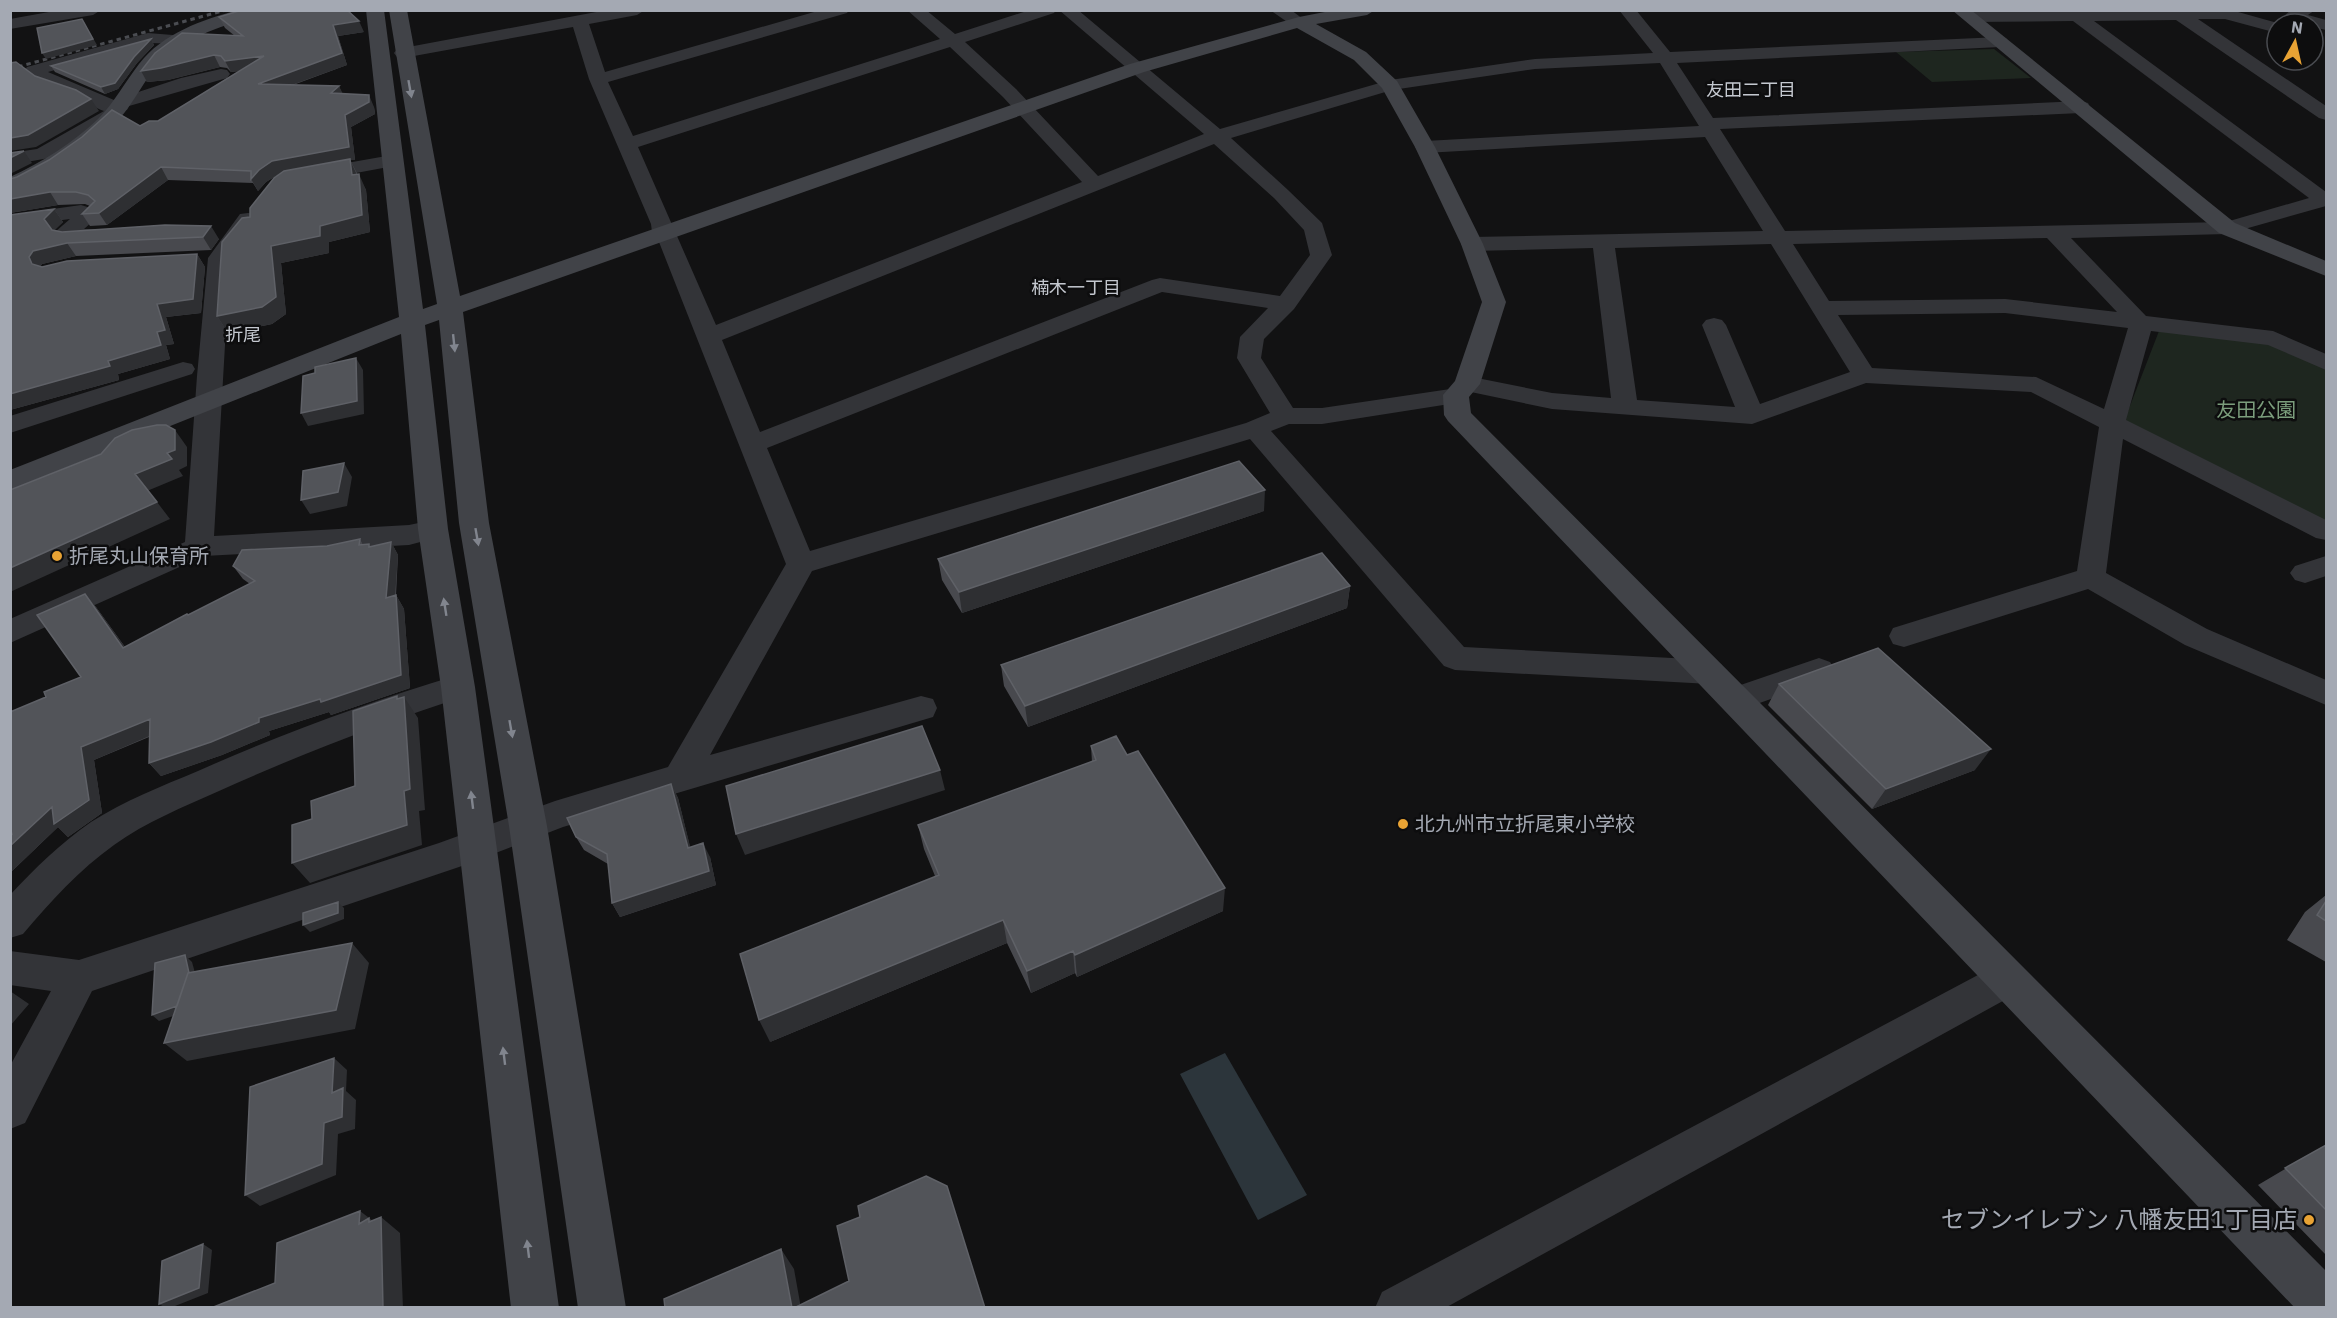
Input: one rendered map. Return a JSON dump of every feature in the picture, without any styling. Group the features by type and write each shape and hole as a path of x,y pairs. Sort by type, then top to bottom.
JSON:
{"street":[{"path":"10,24 93,10"},
{"path":"10,186 80,144 119,107 158,54 210,24 260,10"},
{"path":"375,10 412,321 433,529 458,687 535,1308"},
{"path":"398,10 403,53 450,308 474,523 528,826 602,1308"},
{"path":"403,53 637,10"},
{"path":"598,79 841,10"},
{"path":"915,10 954,39 1033,115 1095,185"},
{"path":"628,144 1048,10"},
{"path":"1067,10 1217,136 1314,228 1321,255 1286,304 1251,337 1249,358 1285,416"},
{"path":"1278,10 1360,56 1390,85 1425,147 1472,244 1494,302 1461,390 1458,415 2326,1305"},
{"path":"10,481 208,400 412,321 663,232 1137,68 1299,22 1367,10"},
{"path":"1627,10 1665,57 1864,375"},
{"path":"1964,14 2079,17 2222,12 2265,19"},
{"path":"1964,14 2227,228 2326,269"},
{"path":"2181,15 2326,114"},
{"path":"505,35 522,16"},
{"path":"2079,17 2325,200"},
{"path":"580,22 598,79 662,224 663,232 670,242 801,564"},
{"path":"119,107 104,105 93,97 52,82 33,71 148,38 179,40"},
{"path":"708,337 1217,136 1390,85 1535,64 2000,42"},
{"path":"10,159 42,154 119,107 187,82 221,74"},
{"path":"1425,147 1710,127 2081,107"},
{"path":"297,178 392,161"},
{"path":"1472,244 2227,228 2325,200"},
{"path":"199,547 219,258 227,231 260,205"},
{"path":"10,221 81,211 90,213 66,232 71,236 127,233"},
{"path":"2052,232 2141,324"},
{"path":"1603,242 1625,405"},
{"path":"195,259 219,258"},
{"path":"751,445 1160,285 1286,304"},
{"path":"1822,308 2005,306 2273,338 2326,363"},
{"path":"2091,577 2112,425 2141,324"},
{"path":"1714,325 1752,416"},
{"path":"10,425 183,369"},
{"path":"680,777 801,564 1255,429 1285,416 1322,416 1461,390 1552,401 1752,416 1864,375 2036,385 2326,531"},
{"path":"1255,429 1455,658 1710,672"},
{"path":"10,632 199,547 409,535 433,529"},
{"path":"1904,636 2091,577 2196,637 2326,693"},
{"path":"1737,699 1840,663"},
{"path":"10,922 51,875 103,833 175,796 259,758 458,687"},
{"path":"10,968 78,978 680,777 921,708"},
{"path":"10,1109 78,978"},
{"path":"1398,1308 2007,979"}],"green space":[{"path":"1994,49 2031,78 1932,82 1896,52"},
{"name":"友田公園","path":"2159,331 2273,341 2326,366 2326,523 2123,424"}],"shaded area":[{"path":"1225,1053 1307,1195 1258,1220 1180,1074"}],"building":[{"path":"242,10 347,10 359,21 333,25 342,53 258,84 339,86 331,93 369,95 369,102 345,115 349,147 272,161 251,179 251,171 161,167 99,213 82,214 95,201 88,195 76,192 50,192 10,199 10,179 49,160 82,137 112,110 140,126 149,121 158,121 264,56 225,61 221,56 214,55 141,71 155,53 182,33 243,36 219,17"},
{"path":"82,19 93,39 42,53 37,28"},
{"path":"151,39 115,83 101,87 51,66"},
{"path":"16,62 35,76 76,90 91,99 28,135 10,138 10,63"},
{"path":"24,151 10,158 10,153"},
{"path":"350,159 352,175 359,174 362,215 320,226 320,236 271,246 276,297 262,307 217,316 222,242 242,218 250,217 250,208 274,178 284,171"},
{"path":"54,209 44,219 52,230 62,232 165,225 211,226 203,237 67,243 33,251 29,257 32,264 42,267 67,261 197,254 193,299 157,304 165,330 157,332 161,345 108,361 110,366 10,394 10,215"},
{"path":"356,358 357,401 301,413 303,376 315,373 315,367"},
{"path":"166,425 175,430 175,450 167,453 172,459 135,474 157,502 10,568 10,490 101,454 115,438 132,430"},
{"path":"1239,461 1265,490 959,592 938,559"},
{"path":"344,463 338,492 301,500 303,471"},
{"path":"360,539 359,545 369,544 369,547 391,542 386,598 396,595 401,675 321,702 320,699 259,718 259,722 211,742 149,763 150,719 81,747 89,800 54,824 52,807 10,846 10,833 12,834 10,827 10,712 46,697 44,692 81,677 37,615 85,594 123,648 255,581 233,566 242,550 327,546"},
{"path":"1322,553 1350,586 1025,706 1001,665"},
{"path":"1878,648 1991,749 1886,789 1779,684"},
{"path":"397,696 397,699 404,697 410,789 404,791 407,825 292,863 292,825 312,819 311,801 355,786 353,711"},
{"path":"922,726 940,770 736,834 726,786"},
{"path":"1116,736 1127,755 1138,751 1225,888 1075,955 1073,951 1027,971 1003,920 759,1020 740,954 939,875 918,825 1096,760 1091,746"},
{"path":"671,784 688,848 703,843 709,871 612,903 607,854 576,837 567,818"},
{"path":"2326,901 2326,921 2317,915"},
{"path":"338,902 338,913 303,925 303,913"},
{"path":"352,943 336,1010 164,1043 188,973"},
{"path":"185,955 189,973 177,1006 152,1015 155,963"},
{"path":"334,1058 332,1093 343,1088 342,1117 324,1123 322,1164 245,1195 250,1087"},
{"path":"2326,1145 2326,1210 2285,1168"},
{"path":"926,1176 947,1186 985,1308 794,1308 849,1281 837,1226 860,1217 858,1206"},
{"path":"360,1211 359,1224 369,1218 369,1222 381,1217 383,1308 211,1308 275,1283 277,1243"},
{"path":"203,1244 199,1288 159,1304 162,1261"},
{"path":"781,1249 792,1308 665,1308 664,1299"}],"railway":[{"path":"10,69 226,10"}],"place":[{"name":"折尾丸山保育所","path":"57,556"},
{"name":"北九州市立折尾東小学校","path":"1403,824"},
{"name":"セブンイレブン 八幡友田1丁目店","path":"2309,1220"}],"district":[{"name":"友田二丁目","path":"1751,90"},
{"name":"楠木一丁目","path":"1076,288"},
{"name":"折尾","path":"243,335"}]}
